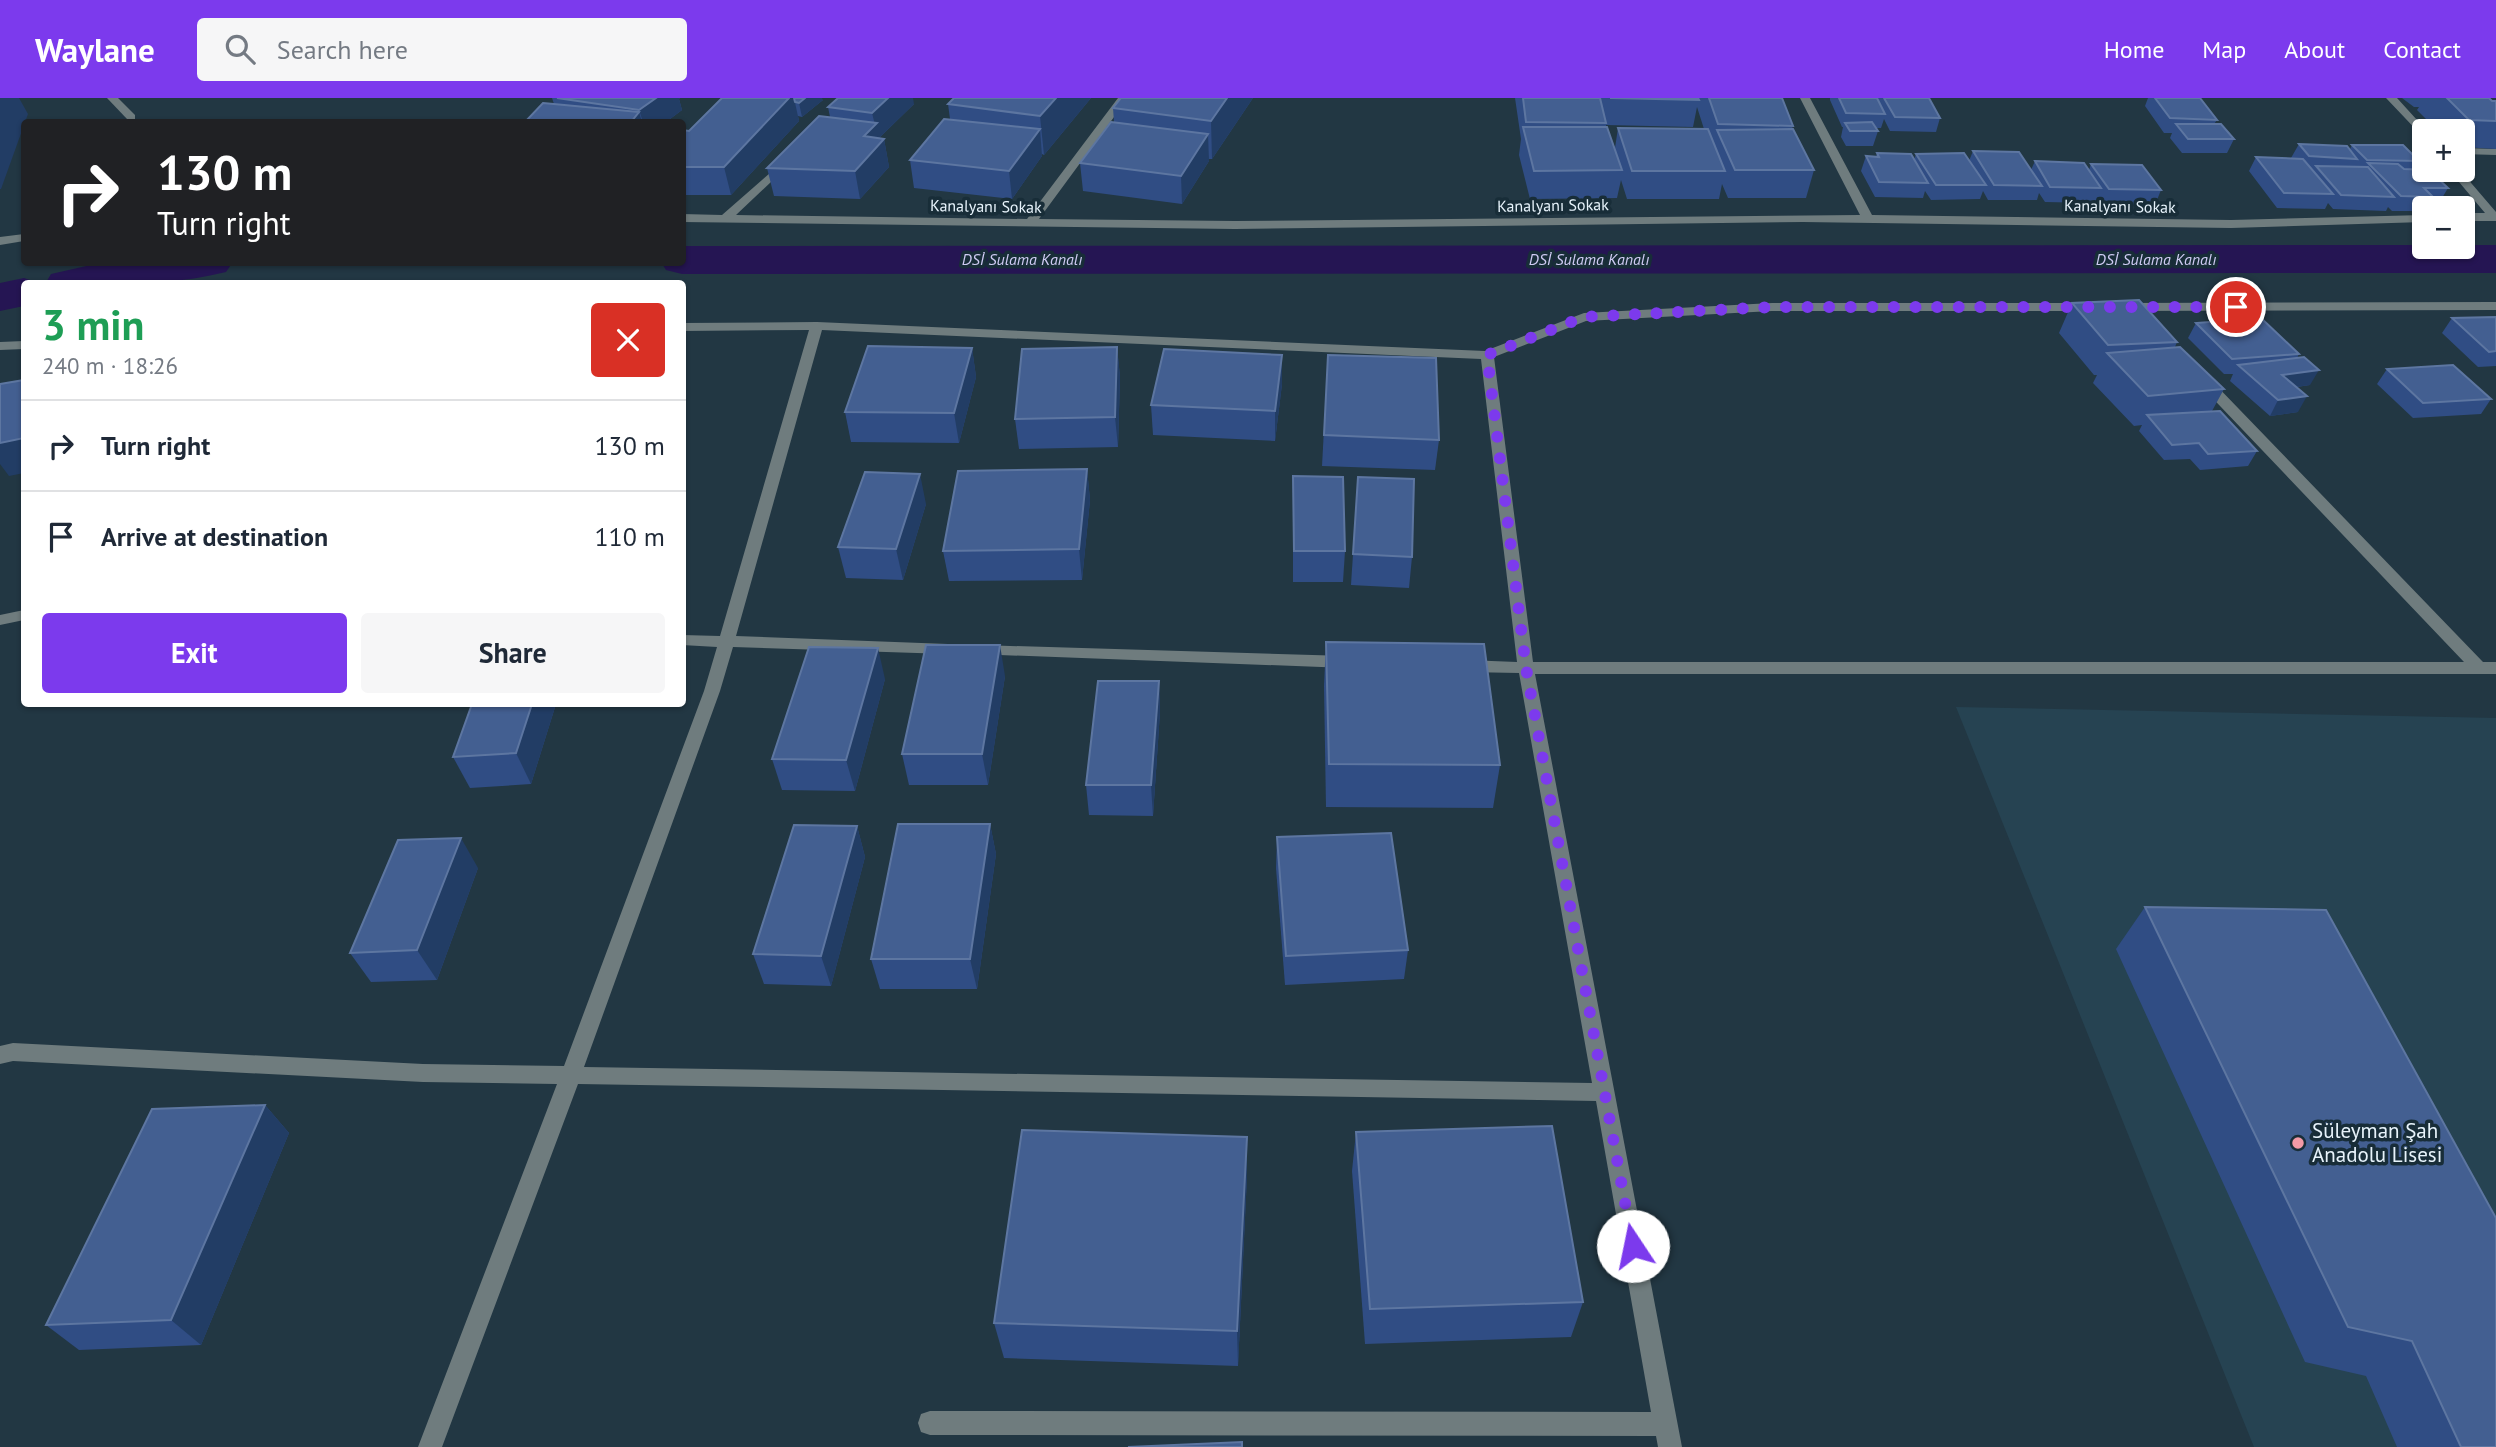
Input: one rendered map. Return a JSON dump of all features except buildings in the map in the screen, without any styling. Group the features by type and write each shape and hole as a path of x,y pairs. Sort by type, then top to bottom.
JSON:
{"street":[{"path":"112,98 131,117"},
{"path":"1031,222 1123,98"},
{"path":"1805,98 1868,219"},
{"path":"2390,98 2412,122"},
{"path":"2475,151 2496,152"},
{"path":"725,219 794,155"},
{"path":"2464,182 2495,217"},
{"path":"2475,217 2495,217"},
{"name":"Kanalyanı Sokak","path":"686,218 1235,225 1868,219 2231,224 2412,218"},
{"path":"0,241 21,238"},
{"path":"686,327 817,326 1487,355 1584,317 1772,307 2496,306"},
{"path":"2132,307 2151,327"},
{"path":"430,1447 712,691 817,326"},
{"path":"0,346 21,345"},
{"path":"930,1423 1668,1436 1526,668 1487,355"},
{"path":"2190,367 2479,668"},
{"path":"0,620 21,616"},
{"path":"686,640 1360,663"},
{"path":"1443,666 2496,668"},
{"path":"0,1055 13,1052 423,1073 1604,1092"}],"shaded area":[{"path":"1956,707 2496,718 2496,1447 2254,1447"}],"waterway":[{"name":"DSİ Sulama Kanalı","path":"686,260 2496,259"},
{"name":"DSİ Sulama Kanalı","path":"87,280 176,266"},
{"name":"DSİ Sulama Kanalı","path":"0,297 21,293"}],"place":[{"name":"Süleyman Şah Anadolu Lisesi","path":"2298,1143"}],"route":[{"path":"1633,1246 1526,668 1487,355 1584,317 1772,307 2236,307"}]}
